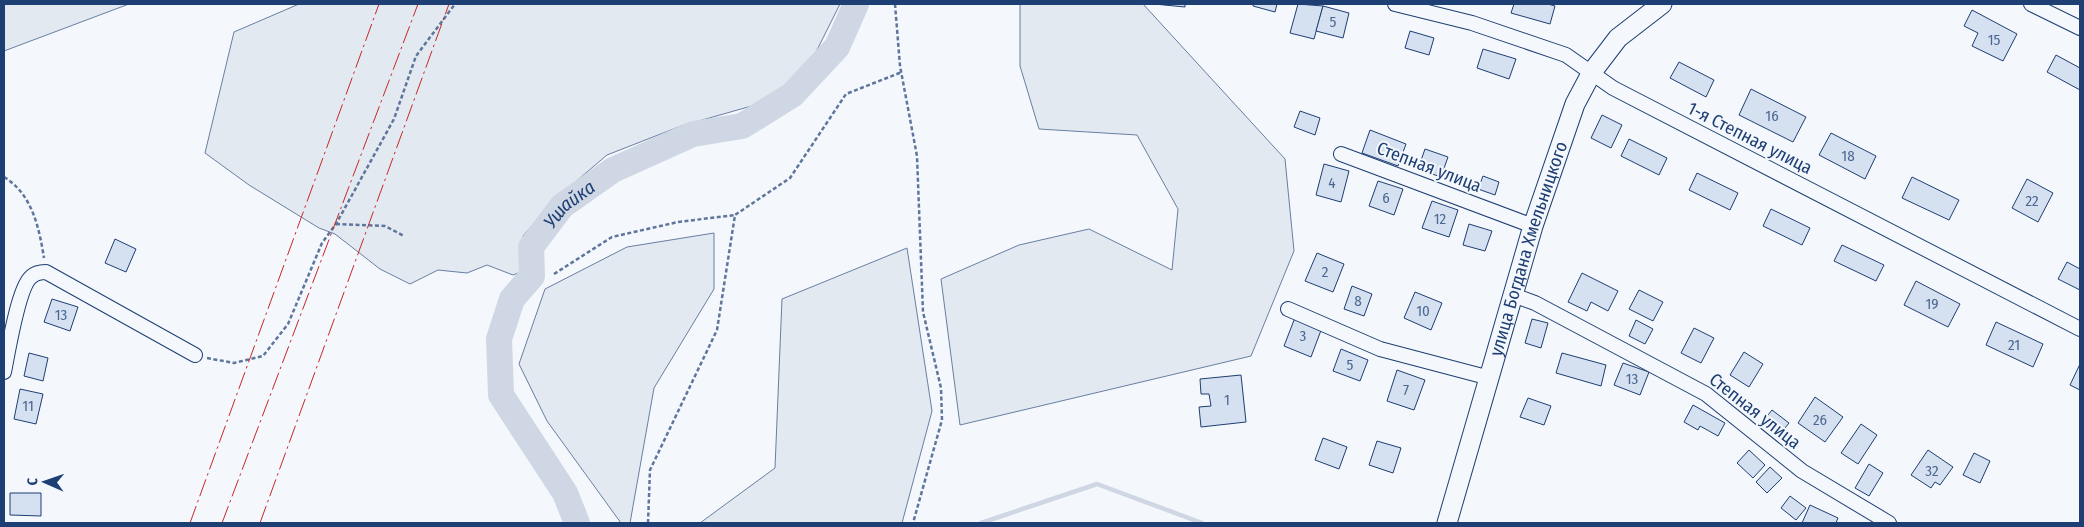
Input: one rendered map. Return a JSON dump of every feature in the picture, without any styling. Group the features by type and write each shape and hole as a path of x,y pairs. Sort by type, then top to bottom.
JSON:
{"street":[{"name":"1-я Степная улица","path":"1395,4 1472,23 1566,55 1613,88 2080,329"},
{"name":"улица Богдана Хмельницкого","path":"1447,523 1514,295 1532,226 1575,104 1592,72 1618,38 1662,4"},
{"path":"2031,4 2080,28"},
{"name":"Степная улица","path":"1340,154 1532,226"},
{"path":"4,372 22,294 29,278 37,273 46,272 195,355"},
{"name":"Степная улица","path":"1514,295 1535,303 1706,394 1802,471 1889,523"},
{"path":"1288,309 1380,349 1490,378"}],"path":[{"path":"195,355 234,363 263,356 288,324 322,243 336,224 394,119 416,56 455,4"},
{"path":"895,4 902,72 917,156 923,312 941,388 942,412 942,420 912,523"},
{"path":"554,274 612,236 678,222 735,215 790,178 846,94 902,72"},
{"path":"4,177 15,183 34,212 46,272"},
{"path":"648,523 650,470 717,330 735,215"},
{"path":"336,224 385,226 404,236"}],"shaded area":[{"path":"4,4 129,4 4,51"},
{"path":"299,4 840,4 817,50 797,78 762,103 681,126 607,155 554,200 523,236 526,270 513,275 487,265 467,273 438,270 410,284 380,269 335,234 319,228 249,185 205,153 234,32"},
{"path":"1020,4 1143,4 1285,159 1294,251 1251,356 960,425 941,279 1019,245 1089,229 1172,270 1178,209 1137,135 1039,129 1020,66"},
{"path":"714,233 714,289 654,388 630,523 621,523 547,421 519,364 545,289 627,247"},
{"path":"907,248 932,411 902,523 700,523 775,468 782,299"}],"building":[{"path":"1154,4 1185,4 1185,7"},
{"path":"1253,4 1277,4 1275,12 1253,6"},
{"path":"1298,4 1323,6 1314,39 1290,33"},
{"path":"1514,4 1548,4 1555,6 1550,24 1511,13"},
{"path":"1323,6 1349,13 1343,38 1316,31"},
{"path":"1972,10 2017,34 2003,61 1972,46 1978,33 1964,26"},
{"path":"1410,31 1434,38 1429,55 1405,48"},
{"path":"1483,49 1516,59 1509,79 1477,68"},
{"path":"2056,55 2080,68 2080,90 2047,72"},
{"path":"1679,62 1714,80 1706,97 1670,78"},
{"path":"1751,89 1806,117 1793,142 1739,115"},
{"path":"1300,111 1320,118 1315,135 1294,127"},
{"path":"1602,115 1622,125 1611,148 1591,138"},
{"path":"1370,130 1406,144 1398,166 1362,153"},
{"path":"1831,133 1876,156 1865,179 1819,155"},
{"path":"1629,139 1667,158 1659,175 1621,156"},
{"path":"1425,149 1448,157 1441,177 1418,169"},
{"path":"1324,164 1349,171 1341,202 1316,195"},
{"path":"1697,173 1738,193 1730,210 1689,190"},
{"path":"1483,176 1499,182 1495,195 1478,189"},
{"path":"1912,177 1959,200 1949,220 1902,198"},
{"path":"2027,179 2053,193 2038,222 2012,208"},
{"path":"1378,181 1403,189 1394,215 1369,206"},
{"path":"1432,201 1458,210 1449,237 1422,228"},
{"path":"1771,209 1810,228 1802,245 1763,226"},
{"path":"1469,224 1492,231 1485,251 1463,245"},
{"path":"115,239 136,249 126,272 105,263"},
{"path":"1842,245 1884,265 1876,281 1834,261"},
{"path":"1317,253 1344,264 1333,292 1305,281"},
{"path":"2067,262 2080,269 2080,290 2058,279"},
{"path":"1582,273 1618,291 1608,311 1591,302 1587,311 1568,302"},
{"path":"1916,281 1960,304 1948,327 1904,305"},
{"path":"1352,286 1372,294 1364,316 1344,309"},
{"path":"1639,290 1663,302 1653,321 1629,309"},
{"path":"1415,292 1442,303 1431,330 1404,318"},
{"path":"52,299 78,307 70,331 44,322"},
{"path":"1296,315 1323,325 1311,357 1284,346"},
{"path":"1532,319 1548,323 1541,348 1525,343"},
{"path":"1636,320 1653,329 1645,344 1629,336"},
{"path":"1996,322 2043,344 2033,367 1986,345"},
{"path":"1694,328 1714,338 1701,363 1681,353"},
{"path":"1341,349 1368,360 1360,381 1333,371"},
{"path":"1744,352 1763,364 1749,387 1730,375"},
{"path":"29,353 48,358 43,381 24,376"},
{"path":"1562,353 1606,365 1601,386 1556,373"},
{"path":"1623,363 1649,372 1640,395 1614,385"},
{"path":"2080,364 2080,390 2070,385"},
{"path":"1397,370 1425,380 1414,410 1387,401"},
{"path":"1241,375 1246,422 1201,427 1199,407 1211,406 1209,394 1201,394 1200,379"},
{"path":"20,389 43,394 36,424 14,419"},
{"path":"1815,397 1843,417 1825,442 1798,423"},
{"path":"1528,398 1551,406 1544,425 1520,417"},
{"path":"1693,405 1725,423 1718,436 1700,426 1698,430 1684,422"},
{"path":"1772,410 1789,423 1781,433 1764,420"},
{"path":"1861,424 1877,435 1858,464 1841,453"},
{"path":"1323,438 1347,447 1339,469 1315,460"},
{"path":"1377,441 1401,448 1393,473 1369,465"},
{"path":"1749,450 1765,465 1753,478 1737,463"},
{"path":"1928,450 1953,467 1940,485 1935,482 1931,488 1911,475"},
{"path":"1974,453 1990,461 1980,483 1963,475"},
{"path":"1869,464 1883,473 1869,496 1855,488"},
{"path":"1770,467 1782,478 1767,493 1756,482"},
{"path":"10,493 41,493 41,516 10,515"},
{"path":"1790,496 1806,508 1796,520 1781,508"},
{"path":"1810,505 1838,518 1836,523 1802,523"}],"waterway":[{"name":"Ушайка","path":"577,523 565,493 501,395 499,339 512,299 532,276 531,247 562,206 613,170 693,134 742,126 792,95 837,47 856,4"},
{"path":"981,523 1097,484 1202,523"}],"power":[{"path":"190,523 379,4"},
{"path":"222,523 418,4"},
{"path":"260,523 449,4"}]}
